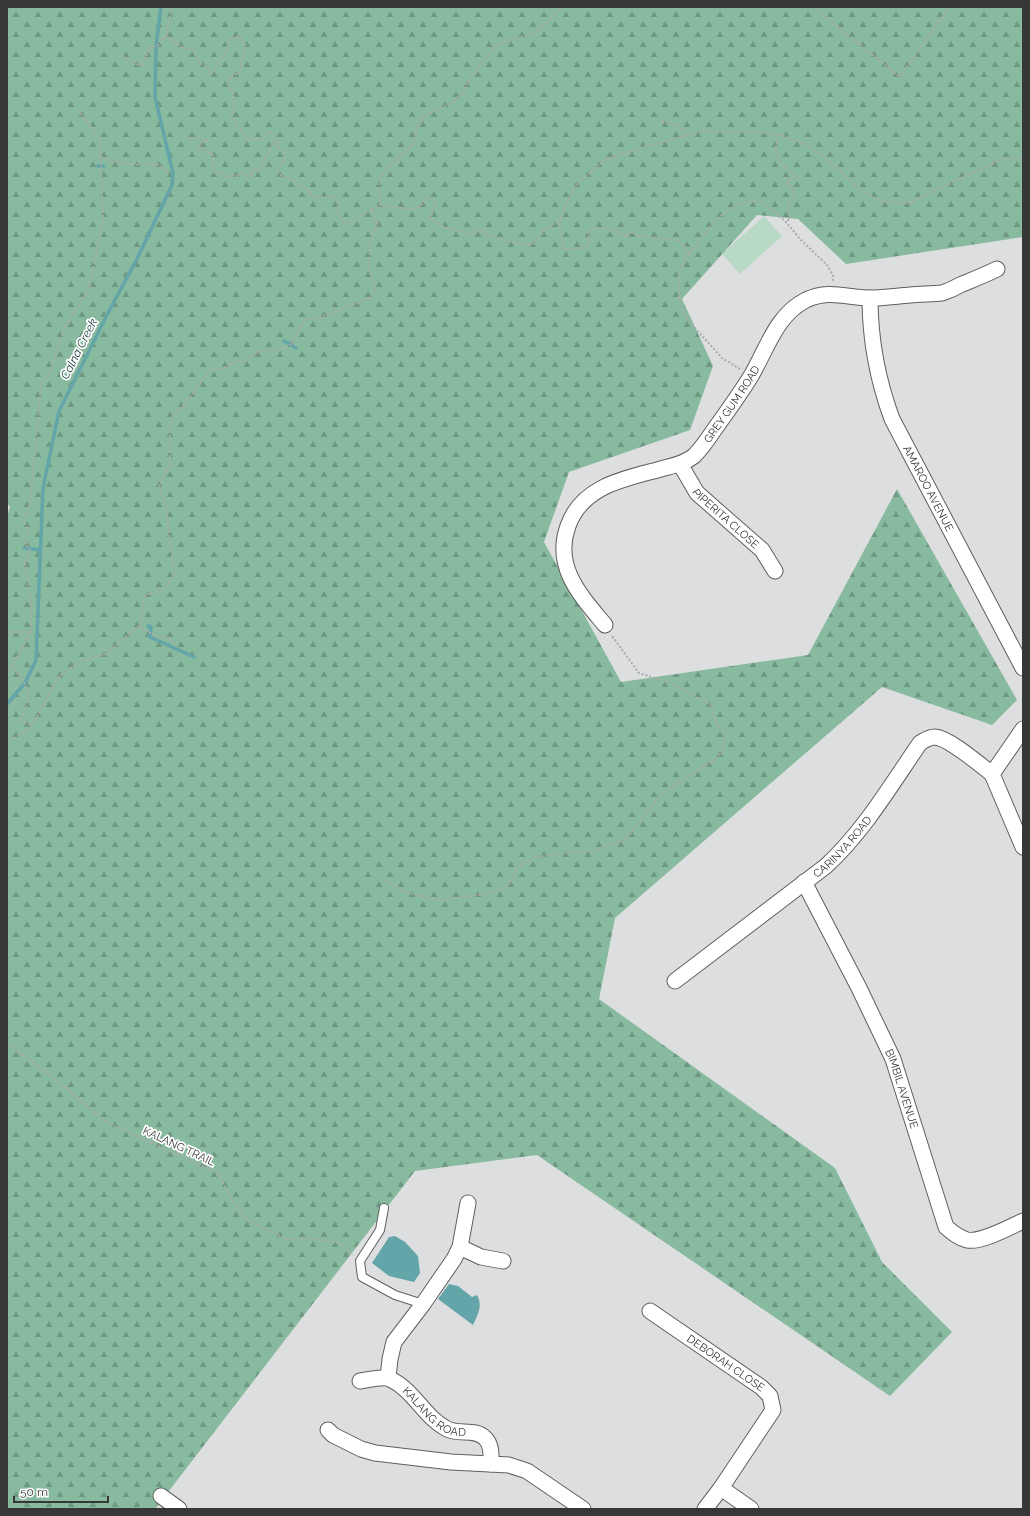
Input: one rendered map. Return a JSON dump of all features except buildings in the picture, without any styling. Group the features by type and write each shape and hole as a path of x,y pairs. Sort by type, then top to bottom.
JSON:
{"street":[{"name":"GREY GUM ROAD","path":"605,625 580,596 570,579 565,564 565,541 567,528 572,517 581,502 605,486 617,481 680,464 693,456 701,448 729,410 751,376 778,324 786,313 805,300 818,295 832,293 870,298 944,292 997,269"},
{"name":"AMAROO AVENUE","path":"870,298 870,317 879,376 884,398 892,419 1023,668"},
{"name":"PIPERITA CLOSE","path":"680,464 697,493 762,550 775,571"},
{"path":"1023,729 992,774 1023,847"},
{"name":"CARINYA ROAD","path":"675,980 826,866 856,835 920,743 934,737 945,740 992,774"},
{"name":"BIMBIL AVENUE","path":"804,882 859,988 893,1059 946,1227 960,1237 969,1240 979,1240 1023,1221"},
{"path":"360,1381 388,1378 394,1342 454,1259 460,1247 468,1203"},
{"path":"460,1247 481,1257 503,1261"},
{"name":"DEBORAH CLOSE","path":"650,1311 761,1387 770,1396 773,1410 721,1488 705,1509"},
{"name":"KALANG ROAD","path":"388,1378 403,1386 427,1414 448,1429 480,1434 483,1436 487,1440 491,1449 491,1464"},
{"path":"328,1430 333,1435 354,1446 375,1453 509,1465 526,1470 584,1509"},
{"path":"721,1488 751,1509"},
{"path":"161,1496 180,1509"}],"lane":[{"path":"384,1208 380,1230 360,1261 362,1277 395,1295 422,1304"}],"path":[{"path":"166,37 172,7"},
{"path":"380,206 379,178 413,144 418,125 422,119 434,110 452,104 464,91 470,79 488,55 498,45 509,40 534,33 547,23 562,7"},
{"path":"813,7 900,76 949,7"},
{"path":"119,55 140,66 150,48 159,45 163,36 171,39 180,46 194,51 196,59 207,67 211,75 227,50 230,40 238,36 245,45 240,72 231,76 228,84 234,95 235,110 231,115 247,139 262,139 270,131 276,142 278,142 277,148 284,151 286,155 286,159 280,164 277,171 279,175 285,176 291,181 299,184 310,192 313,197 333,197 339,202 337,212 342,221 352,222 363,214 380,206 416,210 428,197 436,202 430,219 444,228 470,234 479,229 485,234 516,243 531,245 544,230 560,220"},
{"path":"7,675 31,632 31,602 25,562 30,550 26,545 28,529 23,520 30,504 41,385 51,370 66,327 89,289 103,219 100,139 80,111"},
{"path":"662,121 680,126 684,130 686,136"},
{"path":"689,254 685,246 678,240 638,236 630,231 626,237 619,231 610,231 600,227 591,228 588,233 590,240 585,248 564,249 559,225 560,220 564,208 577,184 604,160 646,146 705,131 780,134 807,145 834,165 861,190 882,202 908,204 1000,160 1023,157"},
{"path":"780,134 775,153 783,166 796,175 795,178 786,182 795,191 792,201 788,203 790,218 786,222"},
{"path":"188,139 197,137 202,139 206,138 208,141 202,142 198,146 201,149 208,151 212,155 213,173 221,173 229,177 233,175 238,176 243,170 247,177 251,176 252,172 262,168 269,148 276,142"},
{"path":"101,158 116,162 142,165 156,164 168,173"},
{"path":"751,376 722,358 686,318 679,297 679,275 684,261 714,222 724,212 737,204 750,201 762,202 786,222 801,240 827,265 833,275 832,293"},
{"path":"7,742 20,735 32,724 59,676 80,662 105,654 140,626 144,597 146,594 157,592 170,582 174,573 166,507 159,486 170,465 170,431 173,413 183,407 210,370 221,369 236,362 246,361 258,351 284,349 290,345 305,320 321,317 372,297 375,286 369,268 370,245 377,224 372,210"},
{"path":"383,879 403,891 424,897 444,900 496,892 510,884 518,866 536,857 596,850 620,842 631,833 662,793 713,761 722,752 726,733 717,726 711,705 670,683 639,673 605,625"},
{"path":"140,626 155,636 168,638 178,645"},
{"path":"7,632 31,632"},
{"path":"12,666 25,683 28,696 21,721 32,724"},
{"name":"KALANG TRAIL","path":"7,1043 56,1080 106,1122 218,1173 230,1197 248,1221 287,1239 309,1238 339,1243 360,1261"}],"green space":[{"path":"7,7 1023,7 1023,237 846,264 798,219 757,215 682,299 713,366 690,430 569,472 544,542 621,682 808,655 897,489 1017,700 992,725 882,687 615,918 599,999 835,1168 882,1262 952,1332 890,1396 537,1155 415,1171 155,1509 7,1509 7,516 10,507 7,503"},
{"path":"764,216 782,236 740,274 722,254"}],"water":[{"path":"395,1236 405,1242 418,1256 420,1273 414,1282 389,1276 372,1263 389,1237"},
{"path":"449,1284 458,1286 472,1297 477,1295 480,1306 473,1325 438,1299"}],"waterway":[{"name":"Calna Creek","path":"7,704 25,683 36,660 43,488 59,411 137,259 172,185 173,173 155,97 156,46 161,7"},
{"path":"98,166 104,166"},
{"path":"284,341 296,348"},
{"path":"24,548 40,550"},
{"path":"148,626 151,627 150,637 194,657"}]}
